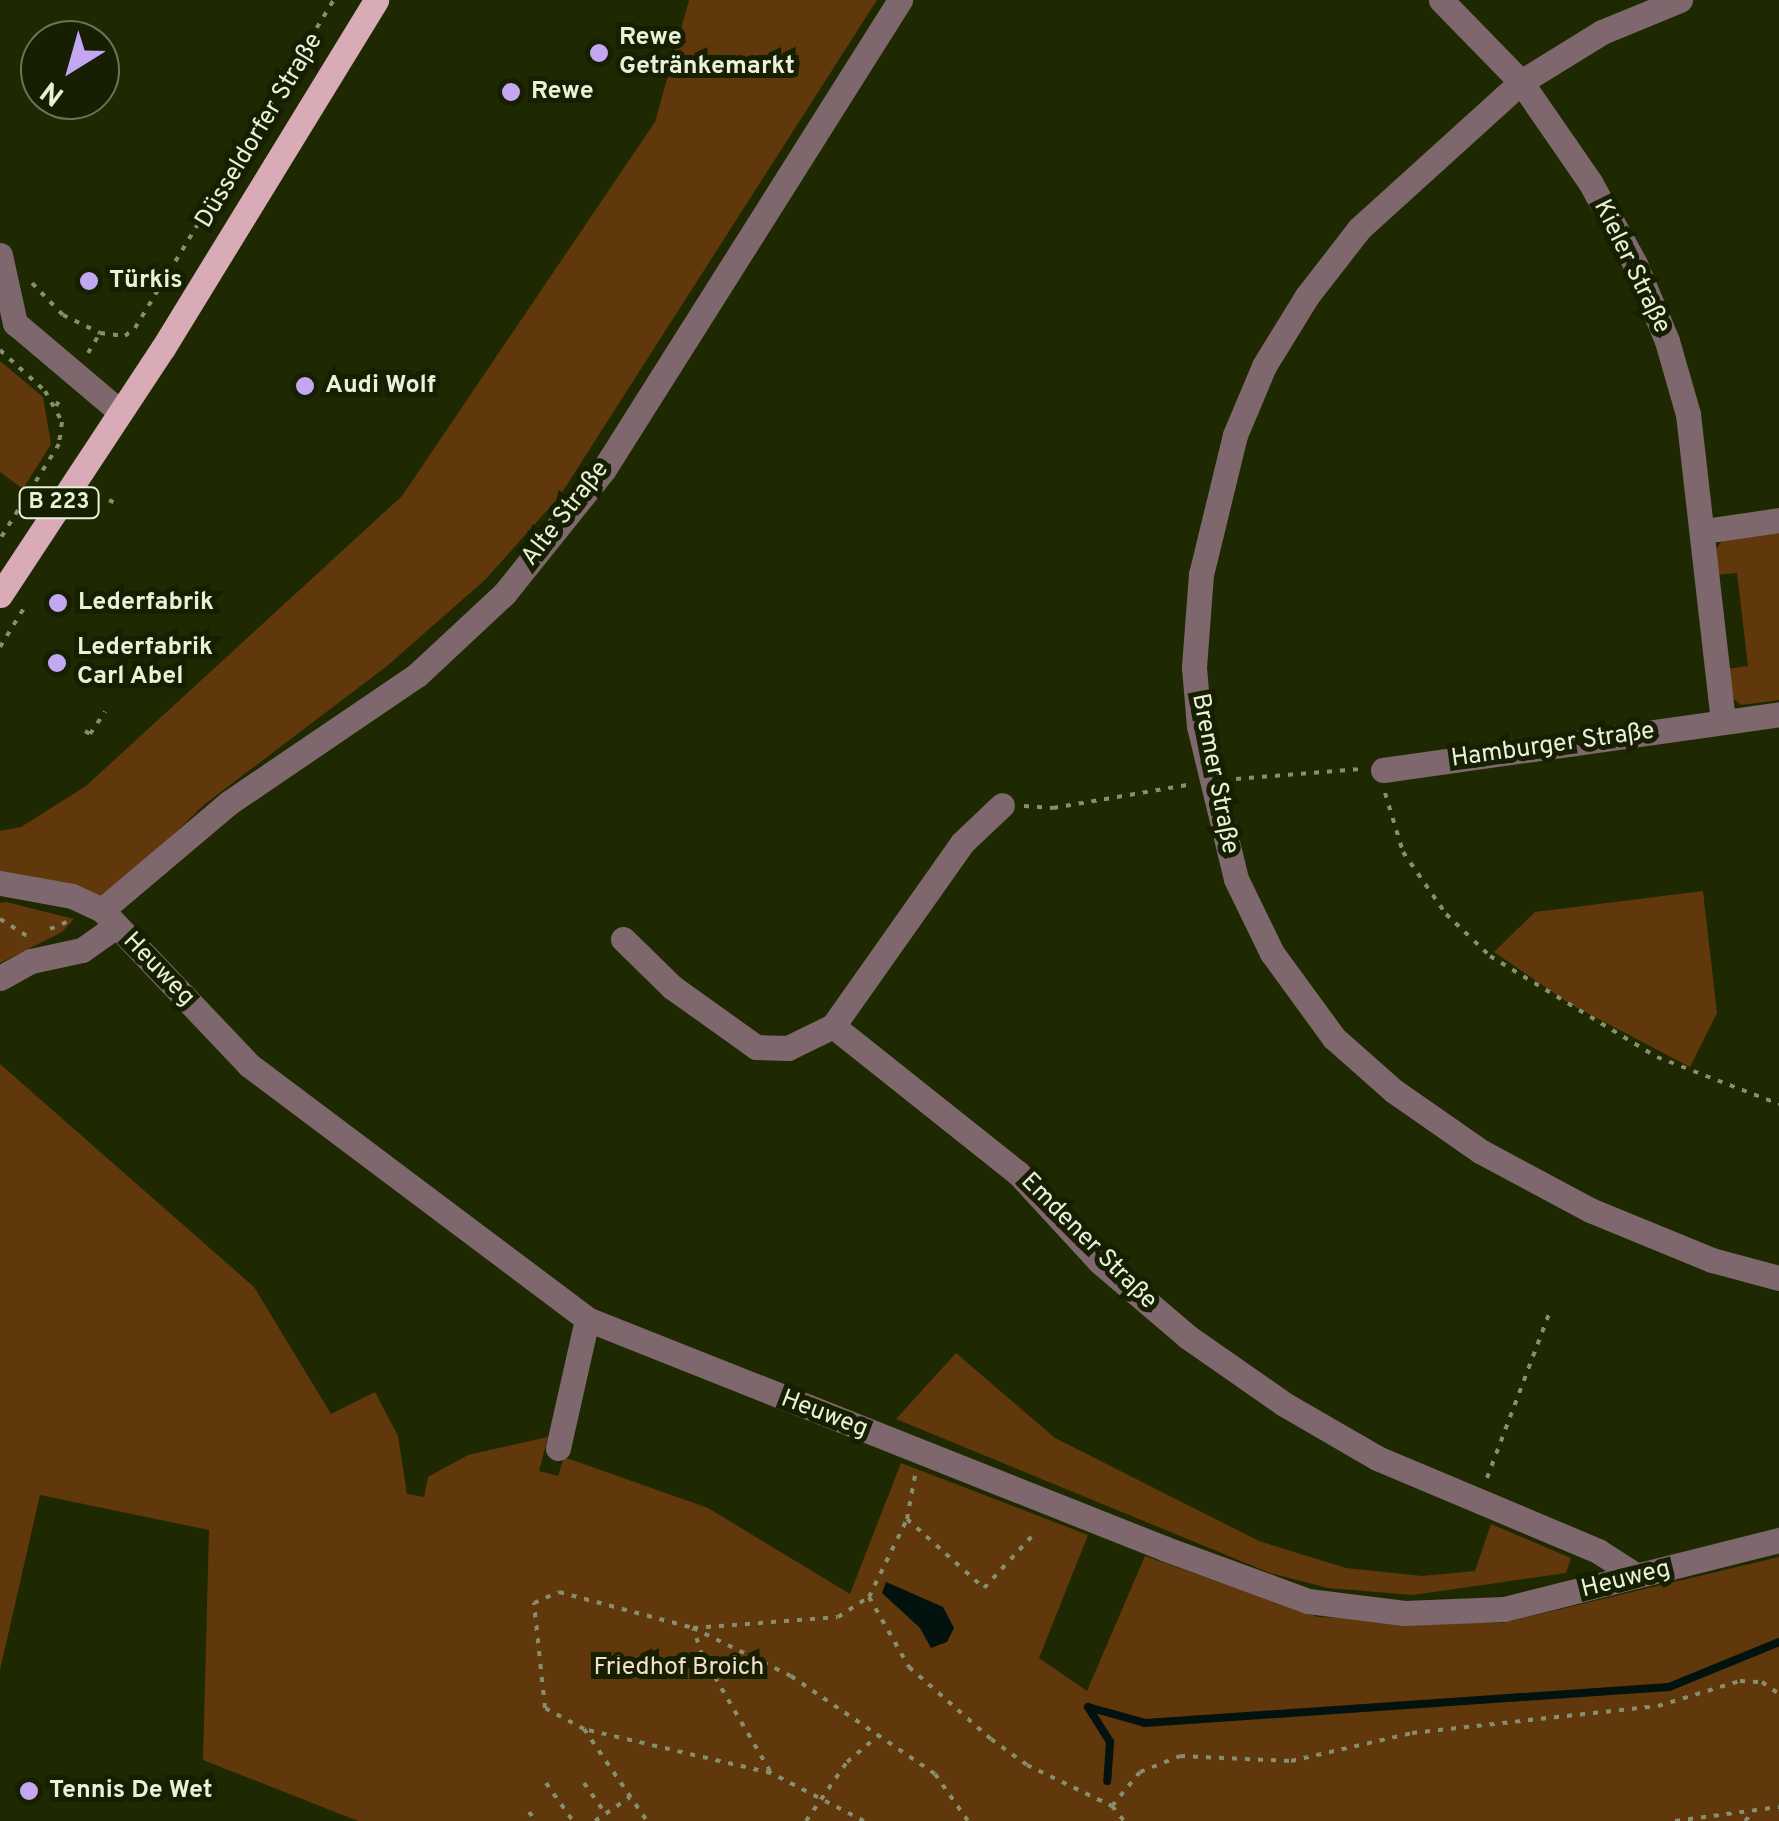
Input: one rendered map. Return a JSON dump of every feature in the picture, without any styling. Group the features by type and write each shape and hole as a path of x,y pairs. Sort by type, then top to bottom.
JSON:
{"main road":[{"name":"Düsseldorfer Straße","path":"0,595 376,0"}],"street":[{"name":"Alte Straße","path":"0,978 31,961 82,950 109,918 230,802 417,676 504,594 604,468 900,0"},
{"path":"1441,0 1521,82"},
{"name":"Bremer Straße","path":"1680,0 1602,32 1521,82 1358,228 1264,366 1235,435 1201,574 1194,667 1210,781 1236,880 1272,953 1334,1038 1394,1091 1480,1151 1590,1210 1712,1260 1779,1278"},
{"name":"Kieler Straße","path":"1521,82 1617,231 1668,342 1688,414 1723,722"},
{"path":"0,255 16,323 74,378 119,412"},
{"path":"1704,531 1779,520"},
{"path":"1723,722 1779,714"},
{"name":"Hamburger Straße","path":"1383,770 1723,722"},
{"path":"623,938 672,987 756,1047 788,1048 832,1026 962,842 1002,805"},
{"name":"Heuweg","path":"0,883 72,896 109,918 250,1065 587,1318 1166,1549 1308,1601 1404,1613 1504,1610 1779,1540"},
{"name":"Emdener Straße","path":"832,1026 1018,1173 1100,1262 1188,1337 1376,1458 1598,1552 1637,1576"},
{"path":"558,1448 587,1318"}],"path":[{"path":"29,278 63,314 100,333 125,336 134,328 334,0"},
{"path":"74,378 100,333"},
{"path":"0,350 45,392 62,422 59,444 0,539"},
{"path":"109,500 118,504"},
{"path":"87,603 95,607"},
{"path":"85,731 90,734 105,712"},
{"path":"1244,778 1383,770 1387,809 1402,852 1446,914 1490,956 1657,1056 1779,1104"},
{"path":"1002,805 1053,808 1210,781"},
{"path":"0,919 26,936"},
{"path":"1477,1504 1549,1314"},
{"path":"693,1628 838,1617 869,1597 907,1519 918,1452"},
{"path":"907,1519 984,1588 1035,1533"},
{"path":"864,1821 771,1773 584,1730 544,1708 534,1603 559,1592 693,1628 791,1676 936,1774 968,1821"},
{"path":"869,1597 909,1667 1026,1765 1112,1806 1124,1821"},
{"path":"693,1628 702,1655 771,1773"},
{"path":"1112,1806 1140,1772 1180,1756 1291,1761 1412,1732 1658,1706 1740,1681 1762,1682 1779,1694"},
{"path":"584,1730 647,1821"},
{"path":"806,1821 818,1798 880,1734"},
{"path":"546,1782 573,1821"},
{"path":"584,1783 606,1814"},
{"path":"595,1821 630,1797"},
{"path":"1674,1821 1779,1807"},
{"path":"530,1812 536,1821"},
{"path":"1744,1821 1752,1813"}],"green space":[{"path":"689,0 877,0 559,497 486,579 387,666 205,804 102,903 0,877 0,831 21,827 86,786 402,496 655,122"},
{"path":"0,361 43,397 51,444 23,489 0,472"},
{"path":"1779,533 1779,700 1741,705 1727,693 1727,669 1748,666 1737,573 1716,575 1715,550 1725,537"},
{"path":"1703,891 1717,1013 1690,1067 1570,1004 1494,952 1535,912"},
{"path":"0,903 74,919 62,932 0,963"},
{"name":"Friedhof Broich","path":"0,1064 254,1287 331,1414 375,1392 398,1436 407,1494 424,1497 428,1477 468,1455 548,1437 539,1471 558,1476 564,1457 708,1508 850,1594 901,1463 1088,1535 1039,1658 1087,1691 1145,1556 1318,1617 1502,1623 1779,1557 1779,1821 358,1821 203,1760 209,1530 40,1495 0,1670"},
{"path":"956,1353 1055,1438 1259,1541 1346,1568 1422,1576 1475,1571 1491,1524 1571,1558 1566,1573 1413,1595 1328,1588 1270,1573 896,1419"}],"shaded area":[{"path":"886,1582 943,1607 954,1628 947,1642 931,1648 920,1628 882,1593"}],"waterway":[{"path":"1088,1707 1145,1723 1669,1687 1779,1642"},
{"path":"1088,1707 1110,1742 1107,1781"}],"place":[{"name":"Rewe Getränkemarkt","path":"599,53"},
{"name":"Rewe","path":"511,92"},
{"name":"Türkis","path":"89,281"},
{"name":"Audi Wolf","path":"305,386"},
{"name":"Lederfabrik","path":"58,603"},
{"name":"Lederfabrik Carl Abel","path":"57,663"},
{"name":"Tennis De Wet","path":"29,1791"}]}
